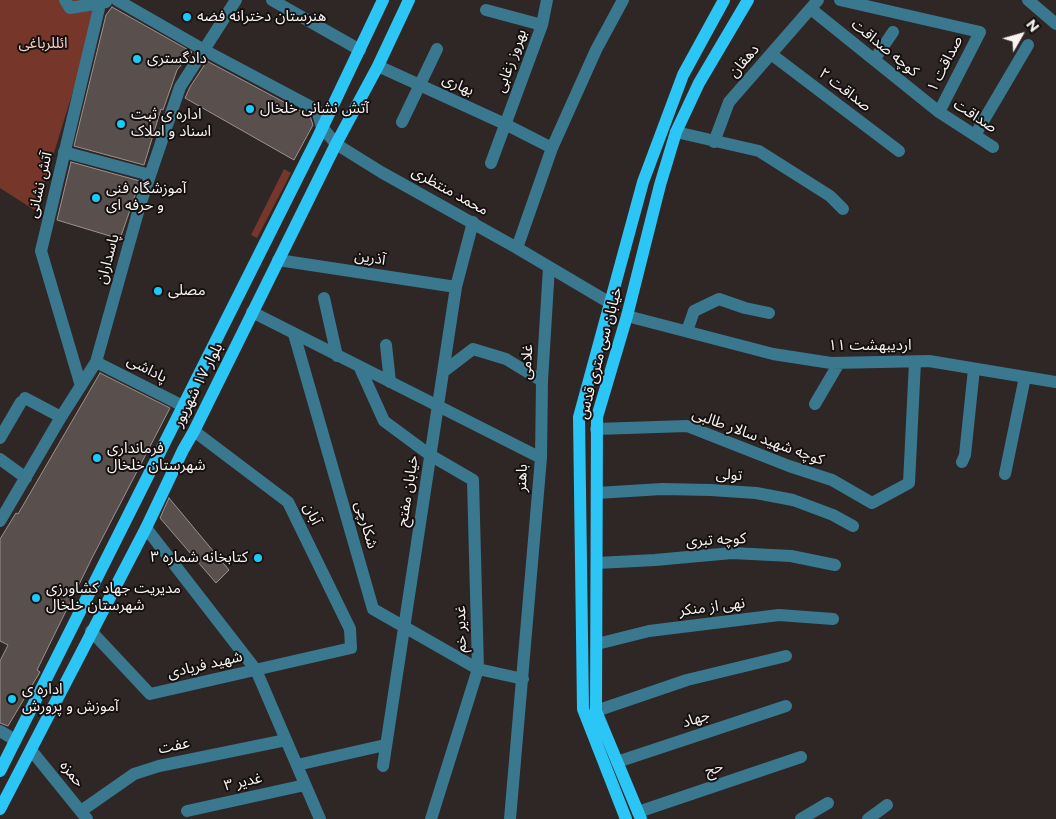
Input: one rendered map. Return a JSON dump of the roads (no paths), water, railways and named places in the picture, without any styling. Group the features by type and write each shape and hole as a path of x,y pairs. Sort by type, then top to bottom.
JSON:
{"main road":[{"name":"بلوار ١٧ شهریور","path":"0,771 322,127 383,0"},
{"name":"بلوار ١٧ شهریور","path":"0,809 146,528 336,144 378,66 409,0"},
{"name":"خیابان سی متری قدس","path":"626,819 583,709 580,416 643,182 683,75 724,0"},
{"name":"خیابان سی متری قدس","path":"640,816 596,710 597,423 627,316 660,185 676,132 699,82 748,0"},
{"path":"643,182 652,173 659,173 660,185"},
{"path":"252,267 240,302 242,306 246,307 251,304 268,281"},
{"path":"184,404 191,396 200,396 204,404 204,411"},
{"path":"580,416 597,423"}],"street":[{"path":"66,0 70,8 100,4 113,0"},
{"path":"117,0 204,50 317,110 322,127"},
{"name":"پاسداران","path":"0,521 61,417 96,362 150,174 180,87 236,0"},
{"path":"272,0 360,50"},
{"path":"542,25 547,0"},
{"path":"517,248 552,148 596,50 623,0"},
{"name":"صداقت ۱","path":"840,0 980,32 939,112"},
{"path":"1028,0 1056,24"},
{"name":"آتش نشانی","path":"81,386 41,250 100,4"},
{"name":"دهقان","path":"714,142 730,102 814,4"},
{"name":"کوچه صداقت","path":"814,4 874,60 939,112"},
{"name":"بهروز زغابی","path":"486,10 542,25 491,164"},
{"path":"874,60 893,32"},
{"path":"975,135 1028,45"},
{"path":"402,122 437,49"},
{"name":"صداقت ۲","path":"771,54 899,151"},
{"name":"بهاری","path":"378,66 505,124 552,148"},
{"name":"صداقت","path":"939,112 993,147"},
{"name":"محمد منتظری","path":"322,127 336,144 381,172 473,222 610,302"},
{"path":"676,132 759,151 830,196 843,209"},
{"path":"64,152 150,174"},
{"name":"خیابان مفتح","path":"383,766 456,288 473,222"},
{"name":"آذرین","path":"278,260 456,288"},
{"name":"غلامی","path":"541,458 542,381 549,267"},
{"path":"324,298 337,356"},
{"path":"687,330 694,311 719,299 745,308 769,313"},
{"name":"باهنر","path":"252,312 541,458 510,819"},
{"name":"۱۱ اردیبهشت","path":"627,316 687,330 773,354 839,363 929,361 1056,382"},
{"name":"شکارچی","path":"294,334 373,609 478,669 522,679"},
{"path":"386,345 390,382"},
{"path":"443,372 473,349 506,359 542,381"},
{"name":"پاداشی","path":"96,362 184,404"},
{"name":"کوچه شهید سالار طالبی","path":"597,423 687,426 789,466 832,480 872,503 909,483 915,362"},
{"path":"815,404 839,363"},
{"path":"360,368 384,421 430,456"},
{"path":"962,462 965,455 974,369"},
{"path":"1005,474 1025,377"},
{"path":"0,438 23,400 61,417"},
{"name":"آبان","path":"194,431 288,502 350,629 351,648"},
{"name":"غدیر خم","path":"430,456 473,480 478,669 431,819"},
{"path":"0,459 26,478"},
{"name":"تولی","path":"596,493 662,489 756,493 793,500 833,515 853,526"},
{"path":"146,528 256,670 320,819"},
{"name":"کوچه تبری","path":"597,563 732,554 791,556 835,565"},
{"name":"نهی از منکر","path":"597,644 649,632 780,615 833,619"},
{"name":"شهید فریادی","path":"91,631 150,694 351,648"},
{"path":"596,710 687,680 786,656"},
{"name":"جهاد","path":"617,762 786,706"},
{"path":"0,731 16,740"},
{"name":"عفت","path":"84,815 134,774 159,766 286,740"},
{"path":"297,765 385,745"},
{"name":"حمزه","path":"31,750 84,815"},
{"name":"حج","path":"640,816 801,757"},
{"name":"غدیر ۳","path":"187,811 305,785"},
{"path":"801,819 828,803"},
{"path":"868,819 888,805"}],"place":[{"name":"هنرستان دخترانه فضه","path":"187,17"},
{"name":"دادگستری","path":"137,59"},
{"name":"آتش نشانی خلخال","path":"250,109"},
{"name":"اداره ی ثبت اسناد و املاک","path":"121,124"},
{"name":"آموزشگاه فنی و حرفه ای","path":"96,198"},
{"name":"مصلی","path":"158,291"},
{"name":"فرمانداری شهرستان خلخال","path":"97,458"},
{"name":"کتابخانه شماره ۳","path":"258,558"},
{"name":"مدیریت جهاد کشاورزی شهرستان خلخال","path":"36,598"},
{"name":"اداره ی آموزش و پرورش","path":"12,699"}],"park label":[{"name":"ائللرباغی","path":"43,44"}]}
